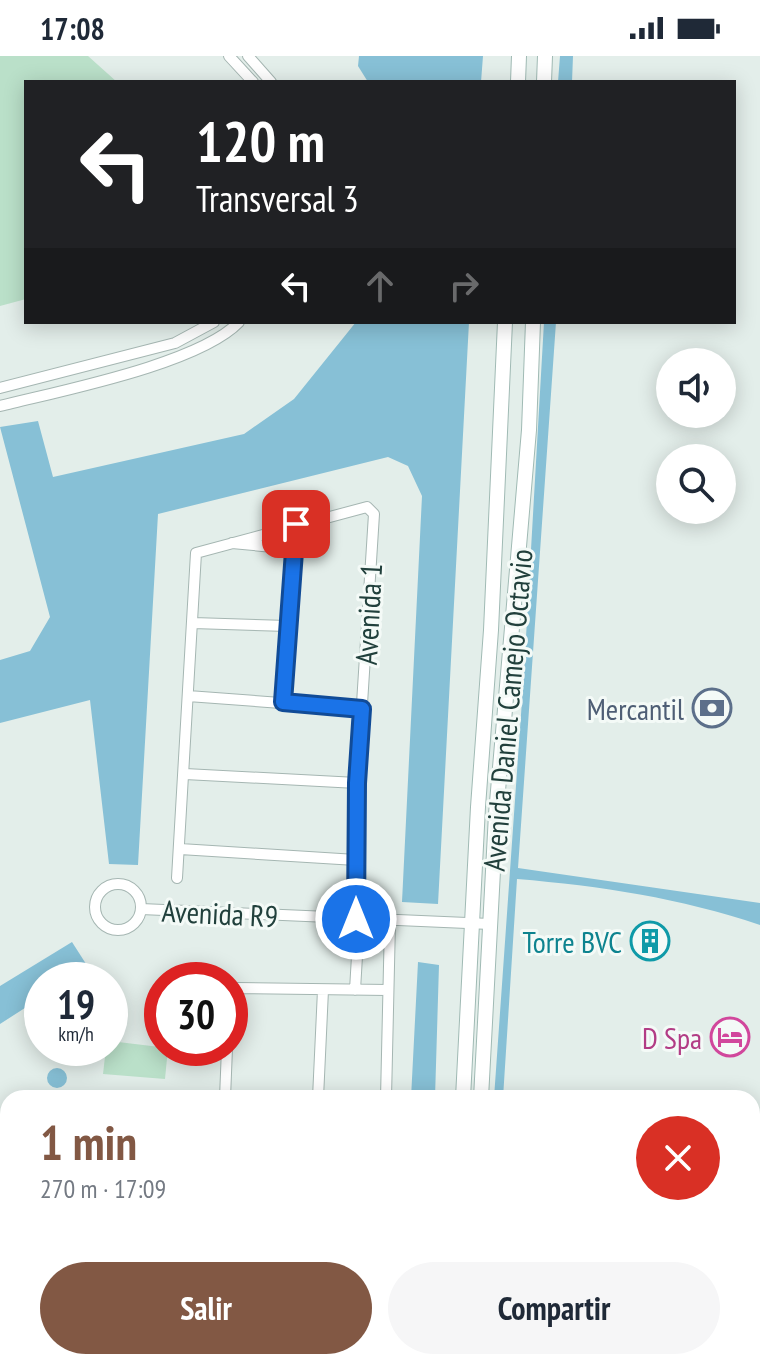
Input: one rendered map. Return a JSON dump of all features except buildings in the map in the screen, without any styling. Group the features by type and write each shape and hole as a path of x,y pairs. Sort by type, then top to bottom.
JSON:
{"main road":[{"path":"518,80 519,56"},
{"path":"544,80 545,56"},
{"name":"Avenida Daniel Camejo Octavio","path":"463,1090 505,324"},
{"name":"Avenida Daniel Camejo Octavio","path":"481,1090 496,814 529,430 533,324"}],"street":[{"path":"229,56 251,80"},
{"path":"248,56 269,80"},
{"path":"0,388 175,343 210,324"},
{"path":"0,406 180,356 232,330 237,324"},
{"path":"17,384 21,401"},
{"name":"Avenida 1","path":"296,524 365,507 374,514 357,783 356,919"},
{"path":"177,878 196,554 296,524 283,702"},
{"path":"227,543 294,549"},
{"path":"193,623 288,626"},
{"path":"188,696 362,709"},
{"path":"185,774 357,783"},
{"path":"180,849 356,860"},
{"name":"Avenida R9","path":"114,884 130,887 137,893 141,909 134,924 119,931 103,925 95,910 99,893 114,884"},
{"name":"Avenida R9","path":"141,909 490,924"},
{"path":"386,1090 390,922"},
{"path":"355,990 357,956"},
{"path":"248,989 388,990"},
{"path":"318,1090 323,990"},
{"path":"225,1090 226,1066"}],"green space":[{"path":"0,56 88,56 115,80 24,80 24,300 0,306"},
{"path":"128,1043 144,1045 144,1066 166,1066 165,1079 103,1074 104,1066 128,1066"}],"water":[{"path":"359,56 483,56 481,80 367,80 358,66"},
{"path":"560,56 573,56 572,80 558,80"},
{"path":"354,324 469,324 438,904 402,902 422,496 408,466 388,457 158,514 138,865 109,864 90,700 0,723 0,660 30,651 50,617 0,427 38,421 53,477 244,434 294,399"},
{"path":"544,324 556,324 518,868 760,903 760,925 700,907 640,894 517,879 504,1090 495,1090 524,672"},
{"path":"72,942 85,962 39,962"},
{"path":"418,962 439,965 435,1090 411,1090"},
{"path":"24,971 24,1009 0,1024 0,986"},
{"path":"53,1068 61,1068 67,1078 61,1088 53,1088 47,1082 47,1074"}],"place":[{"name":"Mercantil","path":"712,708"},
{"name":"Torre BVC","path":"650,941"},
{"name":"D Spa","path":"730,1037"}],"route":[{"path":"296,524 283,702 362,709 357,783 356,919"}]}
